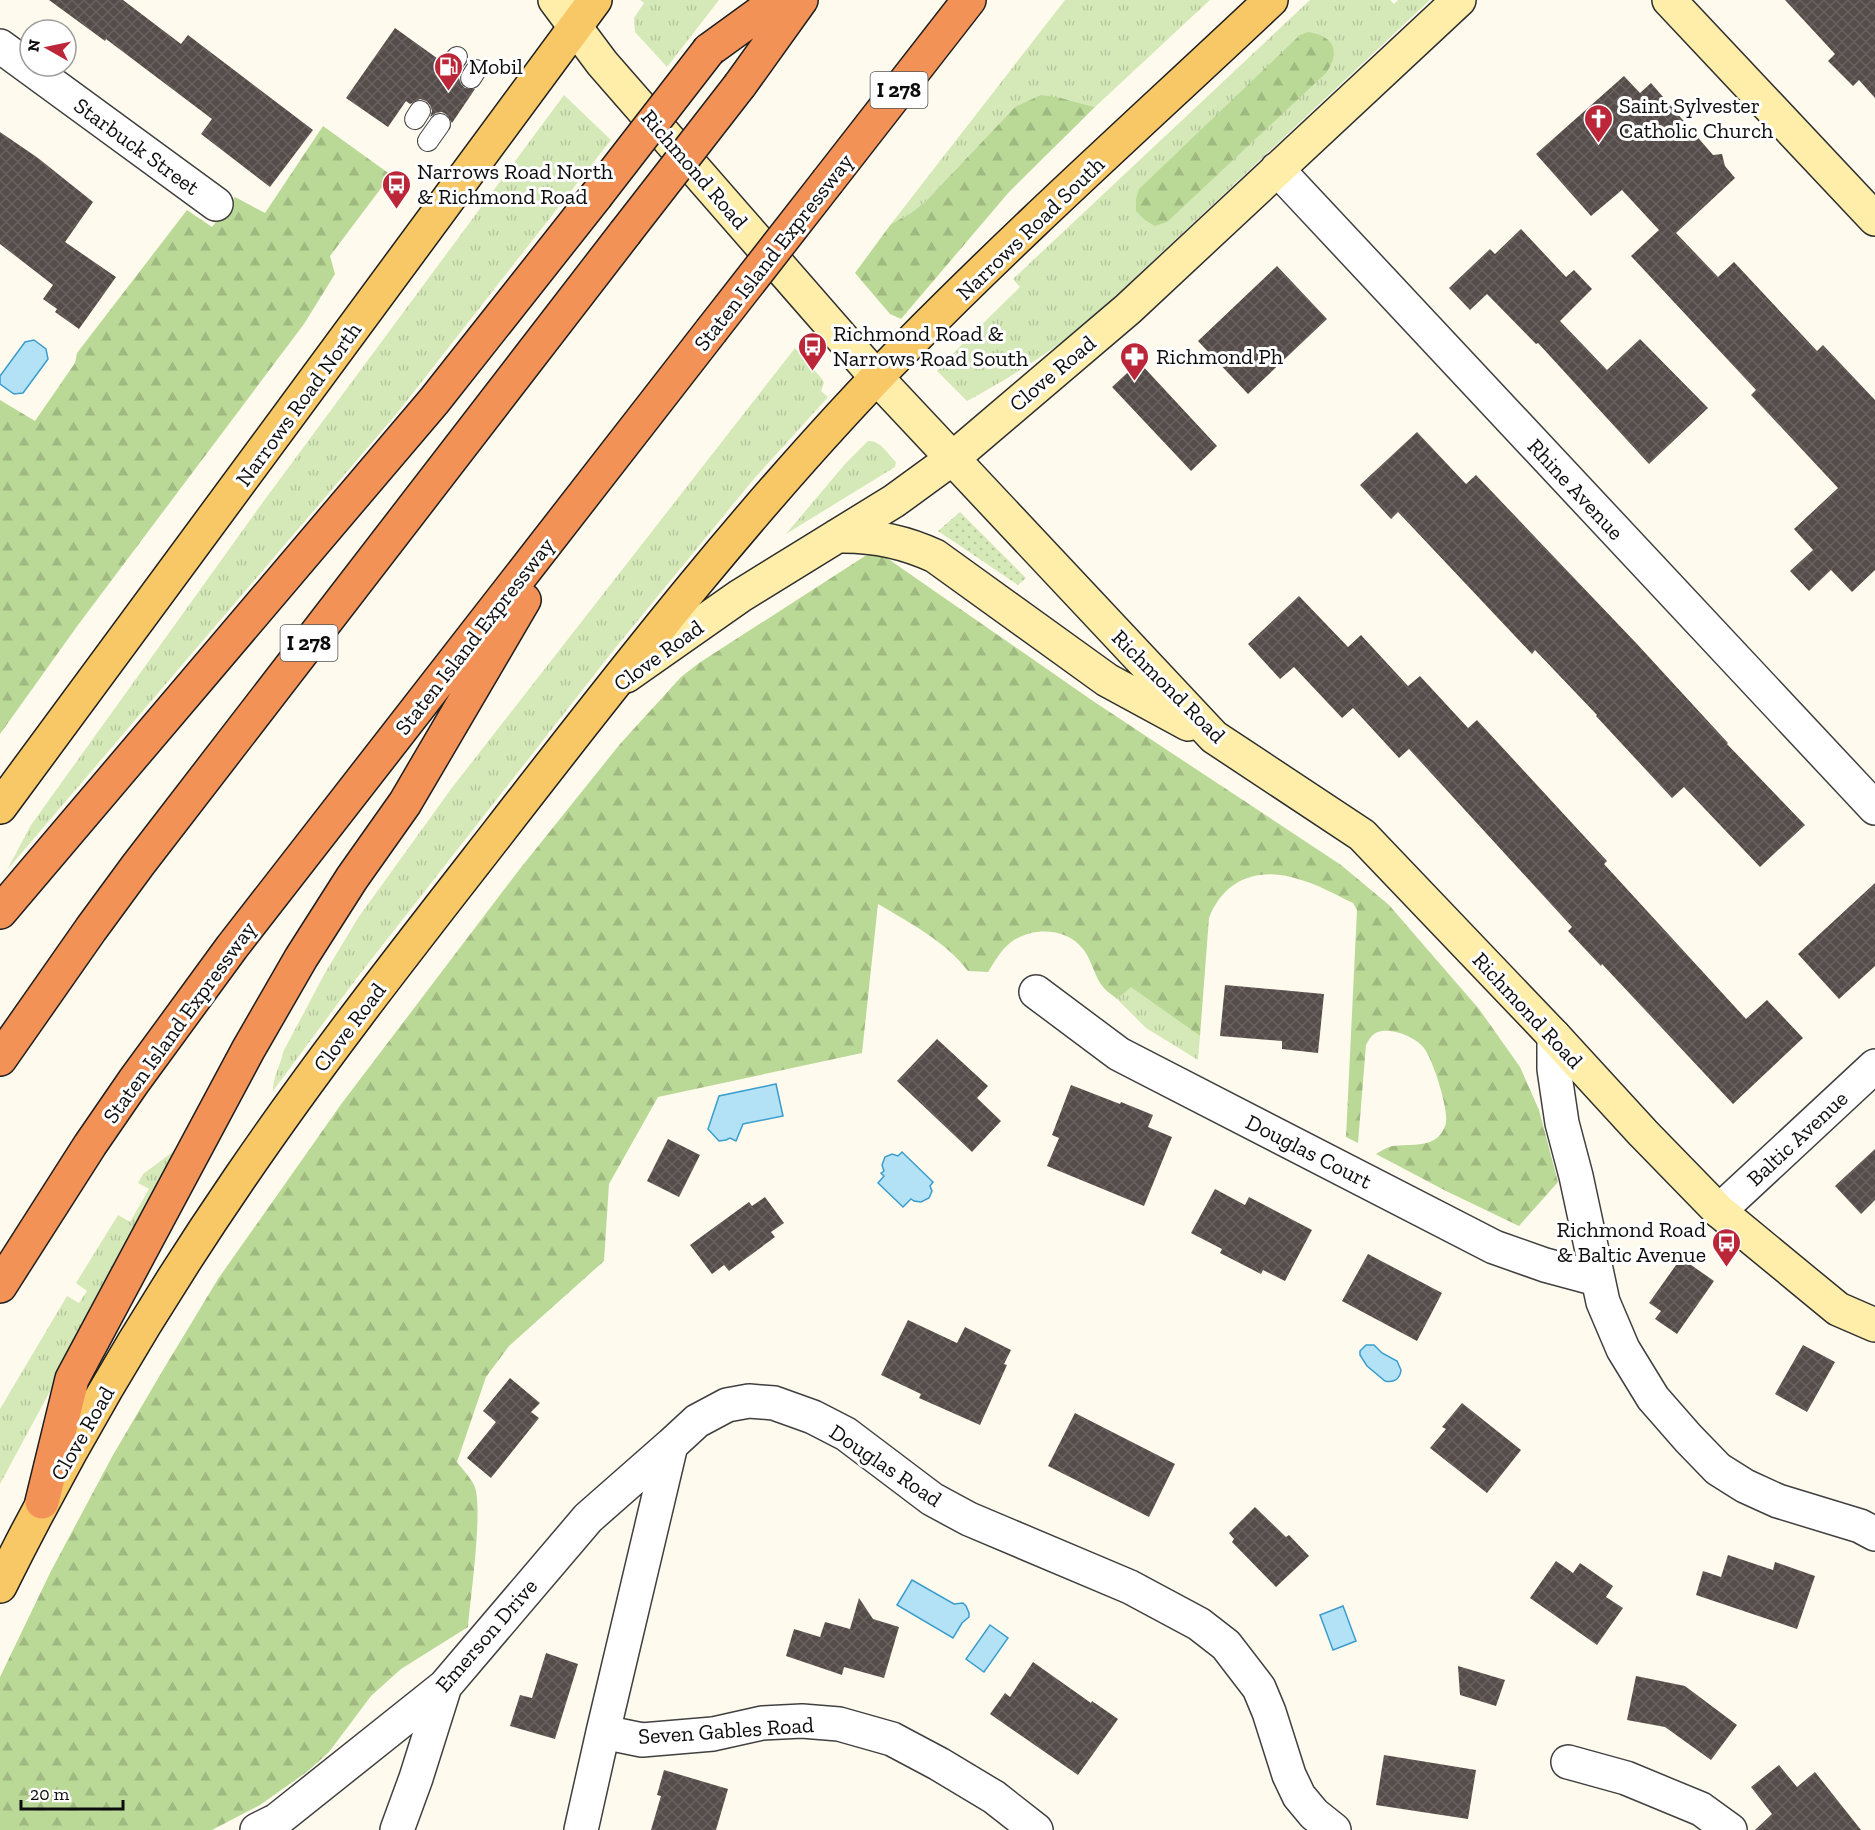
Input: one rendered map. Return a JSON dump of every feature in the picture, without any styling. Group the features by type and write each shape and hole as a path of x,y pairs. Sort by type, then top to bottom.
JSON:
{"highway":[{"path":"0,912 434,401 709,50 778,0"},
{"name":"I 278","path":"0,1059 84,937 740,85 801,0"},
{"name":"Staten Island Expressway","path":"0,1286 90,1145 188,1007 969,0"},
{"path":"42,1502 72,1379 248,1050 322,925 405,803 592,485"}],"main road":[{"name":"Richmond Road","path":"555,0 602,63 877,378 1214,737 1362,835 1719,1211 1838,1309 1875,1325"},
{"name":"Narrows Road North","path":"0,807 595,0"},
{"name":"Narrows Road South","path":"612,685 768,497 877,378 1007,248 1271,0"},
{"name":"Clove Road","path":"0,1586 42,1502 140,1332 241,1176 350,1024 612,685 740,596 894,501 953,458 1128,309 1459,0"},
{"path":"1669,0 1875,219"},
{"path":"837,536 857,535 889,539 935,556 1107,680 1214,737"}],"street":[{"name":"Starbuck Street","path":"0,46 216,204"},
{"name":"Rhine Avenue","path":"1277,169 1875,808"},
{"name":"Douglas Court","path":"1036,992 1119,1054 1494,1247 1545,1265 1597,1279"},
{"path":"1554,1036 1554,1069 1562,1123 1576,1176 1603,1302 1623,1349 1653,1398 1718,1469 1745,1486 1778,1501 1860,1526 1875,1534"},
{"name":"Baltic Avenue","path":"1719,1211 1875,1066"},
{"name":"Douglas Road","path":"671,1445 698,1421 727,1405 749,1401 774,1402 813,1417 846,1434 932,1499 969,1519 1130,1587 1199,1624 1226,1645 1259,1688 1289,1775 1299,1796 1314,1814 1334,1830"},
{"path":"581,1830 671,1445"},
{"name":"Emerson Drive","path":"257,1830 277,1820 445,1686 588,1518 671,1445"},
{"path":"397,1830 445,1686"},
{"name":"Seven Gables Road","path":"603,1732 642,1740 713,1734 762,1723 802,1721 839,1724 892,1739 939,1764 994,1797 1036,1830"},
{"path":"1568,1761 1626,1778 1701,1809 1730,1830"}],"lane":[{"path":"429,141 440,124"}],"green space":[{"path":"640,0 719,0 667,67 635,32 634,18 644,3"},
{"path":"1065,0 1210,0 1095,107 1061,98 1015,107 926,201 891,224"},
{"path":"1310,0 1390,0 1394,4 1398,0 1430,0 1091,319 1031,363 967,401 937,371 1020,287 1013,279"},
{"path":"1308,32 1324,37 1332,46 1333,58 1326,73 1167,222 1155,226 1145,220 1136,211 1139,189 1300,35"},
{"path":"564,95 611,140 398,412 7,870 31,825 263,502"},
{"path":"1041,95 1095,107 1009,192 901,319 890,314 855,273 891,224 926,201 1015,107"},
{"path":"323,126 391,175 330,256 335,274 304,324 78,625 0,734 0,400 35,421 75,363 77,353 187,210 212,227 235,197 265,213"},
{"path":"795,348 822,379 824,383 821,391 828,397 753,480 616,647 356,979 273,1091 283,1052 325,973 358,918 451,789"},
{"path":"868,441 883,448 896,462 895,467 786,534 845,464"},
{"path":"960,512 1026,578 1018,585 938,531"},
{"path":"865,556 886,557 1093,701 1341,865 1389,905 1479,1009 1520,1067 1539,1110 1558,1182 1519,1226 1376,1154 1391,1147 1432,1141 1440,1135 1446,1124 1442,1095 1428,1054 1415,1040 1396,1032 1376,1033 1366,1045 1358,1143 1346,1137 1357,910 1353,903 1314,885 1286,876 1259,875 1246,878 1224,893 1209,918 1200,1036 1131,987 1117,999 1100,983 1083,949 1076,942 1059,933 1029,933 1007,945 988,972 968,971 938,942 878,904 862,1053 658,1097 609,1184 604,1261 509,1346 486,1377 457,1462 474,1485 477,1495 477,1531 468,1627 401,1669 371,1696 329,1752 308,1771 260,1805 212,1830 0,1830 0,1677 51,1571 113,1455 218,1279 342,1103 519,870 620,744 681,677 699,663"},
{"path":"1131,986 1200,1036 1198,1060 1146,1028 1117,999"},
{"path":"178,1148 0,1484 0,1409 67,1296 79,1303 87,1291 76,1283 118,1215 130,1222 149,1189 138,1183 143,1174"}],"water":[{"path":"34,340 46,349 48,359 23,393 14,394 0,384 0,376 25,342"},
{"path":"776,1084 783,1116 743,1124 736,1141 730,1138 719,1141 708,1129 719,1096"},
{"path":"902,1152 933,1182 930,1186 932,1191 929,1198 921,1202 911,1199 903,1207 878,1183 884,1176 881,1173 884,1171 882,1165 885,1157 892,1154 898,1156"},
{"path":"1366,1345 1374,1345 1382,1353 1397,1361 1401,1370 1396,1380 1385,1381 1367,1366 1360,1355 1360,1351"},
{"path":"912,1580 954,1604 963,1603 966,1606 969,1617 962,1623 953,1638 897,1605"},
{"path":"1343,1606 1356,1641 1333,1650 1320,1615"},
{"path":"990,1625 1008,1638 984,1672 966,1659"}],"building":[{"path":"49,0 123,0 181,44 188,35 313,130 270,187 201,134 212,119 106,39 105,41 78,21 78,18 74,18"},
{"path":"1785,0 1875,0 1875,98 1859,80 1853,86 1828,61 1835,54"},
{"path":"395,28 441,61 441,68 445,73 451,76 461,72 459,78 461,84 465,88 475,89 452,123 442,112 430,117 432,111 430,105 420,99 410,104 406,101 388,127 346,98"},
{"path":"1624,76 1640,93 1651,83 1713,155 1722,154 1725,166 1735,178 1676,233 1718,277 1734,262 1817,351 1823,345 1875,400 1875,570 1852,592 1831,570 1809,591 1790,571 1813,550 1794,529 1838,488 1751,395 1756,390 1631,256 1659,230 1622,190 1591,216 1536,154"},
{"path":"0,132 38,158 93,202 65,242 116,277 79,329 55,312 57,309 43,299 53,285 0,244"},
{"path":"1521,229 1566,277 1574,270 1592,289 1560,321 1607,370 1640,339 1708,408 1649,464 1538,343 1536,344 1487,294 1470,310 1449,288 1490,249 1495,254"},
{"path":"1277,266 1327,319 1248,394 1198,341"},
{"path":"1139,362 1217,446 1191,471 1112,387"},
{"path":"1417,432 1466,484 1476,475 1805,825 1760,867 1684,787 1672,798 1535,650 1532,654 1398,512 1391,519 1360,485"},
{"path":"1299,596 1348,647 1361,635 1408,686 1420,676 1468,728 1477,720 1607,861 1604,864 1746,1019 1767,1000 1803,1038 1733,1104 1602,964 1601,966 1568,931 1572,927 1409,749 1399,758 1353,708 1342,718 1294,667 1280,679 1248,644"},
{"path":"1875,883 1875,966 1839,999 1798,954"},
{"path":"1225,985 1324,994 1318,1053 1282,1049 1282,1041 1220,1036"},
{"path":"937,1039 988,1086 977,1098 1001,1121 972,1152 897,1081"},
{"path":"1071,1085 1153,1115 1148,1127 1172,1137 1144,1206 1047,1166 1059,1138 1052,1135"},
{"path":"668,1139 700,1155 679,1197 647,1181"},
{"path":"1875,1149 1875,1200 1861,1214 1835,1186"},
{"path":"1215,1189 1245,1205 1249,1197 1312,1230 1285,1281 1263,1270 1261,1274 1220,1253 1222,1249 1191,1233"},
{"path":"765,1197 784,1223 771,1232 775,1237 729,1271 724,1265 712,1274 690,1245 749,1202 752,1206"},
{"path":"1368,1254 1442,1293 1417,1341 1342,1301"},
{"path":"1681,1258 1714,1281 1677,1334 1655,1319 1661,1311 1649,1303"},
{"path":"908,1320 957,1343 965,1327 1011,1350 1004,1364 1007,1365 980,1425 919,1398 921,1394 881,1375"},
{"path":"1803,1345 1835,1362 1807,1412 1775,1394"},
{"path":"510,1378 540,1403 531,1412 539,1418 491,1478 467,1458 496,1422 483,1411"},
{"path":"1462,1403 1521,1450 1487,1493 1430,1448 1446,1429 1442,1427"},
{"path":"1075,1413 1175,1464 1149,1517 1048,1466"},
{"path":"1255,1507 1286,1537 1289,1535 1309,1556 1276,1587 1232,1542 1234,1539 1229,1533"},
{"path":"1728,1555 1773,1570 1775,1562 1815,1576 1797,1629 1696,1595 1703,1571 1721,1577"},
{"path":"1556,1561 1573,1573 1580,1563 1613,1586 1606,1597 1623,1608 1597,1645 1530,1598"},
{"path":"859,1598 873,1619 899,1627 884,1678 844,1667 842,1675 786,1656 794,1629 820,1637 825,1622 850,1629"},
{"path":"546,1653 578,1664 555,1739 510,1726 520,1695 532,1698"},
{"path":"1033,1662 1118,1719 1078,1775 990,1714 1005,1693 1010,1697"},
{"path":"1458,1666 1505,1680 1496,1706 1460,1695"},
{"path":"1636,1676 1685,1686 1737,1725 1711,1760 1665,1727 1627,1720"},
{"path":"1384,1755 1476,1770 1468,1819 1376,1805"},
{"path":"1779,1765 1797,1787 1815,1772 1861,1830 1755,1830 1772,1814 1751,1787"},
{"path":"664,1770 728,1789 716,1830 651,1830 661,1796 657,1795"}],"place":[{"name":"Mobil","path":"448,92"},
{"name":"Saint Sylvester Catholic Church","path":"1598,144"},
{"name":"Narrows Road North & Richmond Road","path":"396,210"},
{"name":"Richmond Road & Narrows Road South","path":"812,372"},
{"name":"Richmond Ph","path":"1135,382"},
{"name":"Richmond Road & Baltic Avenue","path":"1727,1268"}]}
